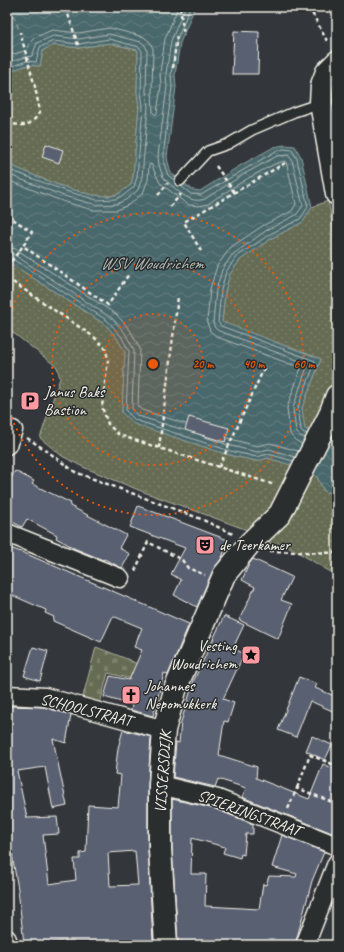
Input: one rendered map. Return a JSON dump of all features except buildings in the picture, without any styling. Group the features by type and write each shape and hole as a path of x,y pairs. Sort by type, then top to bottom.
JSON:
{"street":[{"path":"337,62 327,72 322,85 322,103 337,194"},
{"name":"VISSERSDIJK","path":"166,945 160,849 160,785 164,730 176,687 224,575 250,542 280,514 329,417 337,396"},
{"path":"7,533 120,578"},
{"name":"SCHOOLSTRAAT","path":"7,695 46,698 164,730"},
{"name":"SPIERINGSTRAAT","path":"160,785 218,799 337,846"},
{"path":"305,945 337,863"},
{"path":"7,939 8,945"}],"lane":[{"path":"180,181 208,151 228,144 252,130 294,112 322,103"}],"path":[{"path":"180,7 184,36"},
{"path":"309,7 327,41"},
{"path":"66,8 79,48"},
{"path":"7,123 22,125 32,122 40,112 35,87 20,32"},
{"path":"173,68 177,34"},
{"path":"200,251 184,222 285,163"},
{"path":"216,166 234,192"},
{"path":"170,207 184,191"},
{"path":"7,215 32,232 7,267"},
{"path":"22,246 108,305 129,274"},
{"path":"7,278 102,344 106,349 108,354 102,407 108,424 119,435 219,467 294,488"},
{"path":"159,448 178,297"},
{"path":"219,467 265,366"},
{"path":"10,438 47,451 75,472 201,519 250,542 262,550 337,553"},
{"path":"140,558 148,542 182,560 188,568 221,582"},
{"path":"282,824 310,755 337,766"},
{"path":"297,788 337,804"}],"green space":[{"path":"109,43 138,50 137,92 139,107 131,185 115,195 91,195 61,186 7,164 7,72 28,65 40,66 43,50 54,45 79,48"},
{"path":"328,201 337,245 337,373 314,432 304,429 302,408 321,359 222,323 225,291 230,274 240,260 272,238 303,222 312,207"},
{"path":"7,261 106,325 117,338 125,352 122,413 134,423 229,455 257,461 267,458 296,466 268,515 250,531 141,491 83,467 62,456 40,438 60,378 57,367 7,328"},
{"path":"310,471 317,477 324,491 337,495 337,576 291,548 273,545 266,542"},
{"path":"96,647 127,659 163,676 160,686 108,673 100,704 82,700"}],"water":[{"name":"WSV Woudrichem","path":"7,7 195,7 180,43 175,75 176,87 167,157 171,173 193,190 200,191 241,165 274,147 284,145 295,146 301,157 312,207 303,222 272,238 240,260 230,274 225,291 222,322 321,359 302,408 305,429 333,438 337,436 337,495 324,491 317,477 310,471 268,458 257,461 229,455 134,424 122,413 125,352 117,338 106,325 7,261 7,164 77,191 92,195 116,195 131,185 139,107 137,92 138,50 109,43 79,48 54,45 43,50 40,66 28,65 7,72"}],"ferry route":[{"path":"10,7 20,32"}],"place":[{"name":"Janus Baks Bastion","path":"30,401"},
{"name":"de Teerkamer","path":"205,545"},
{"name":"Vesting Woudrichem","path":"251,655"},
{"name":"Johannes Nepomukkerk","path":"131,695"}]}
